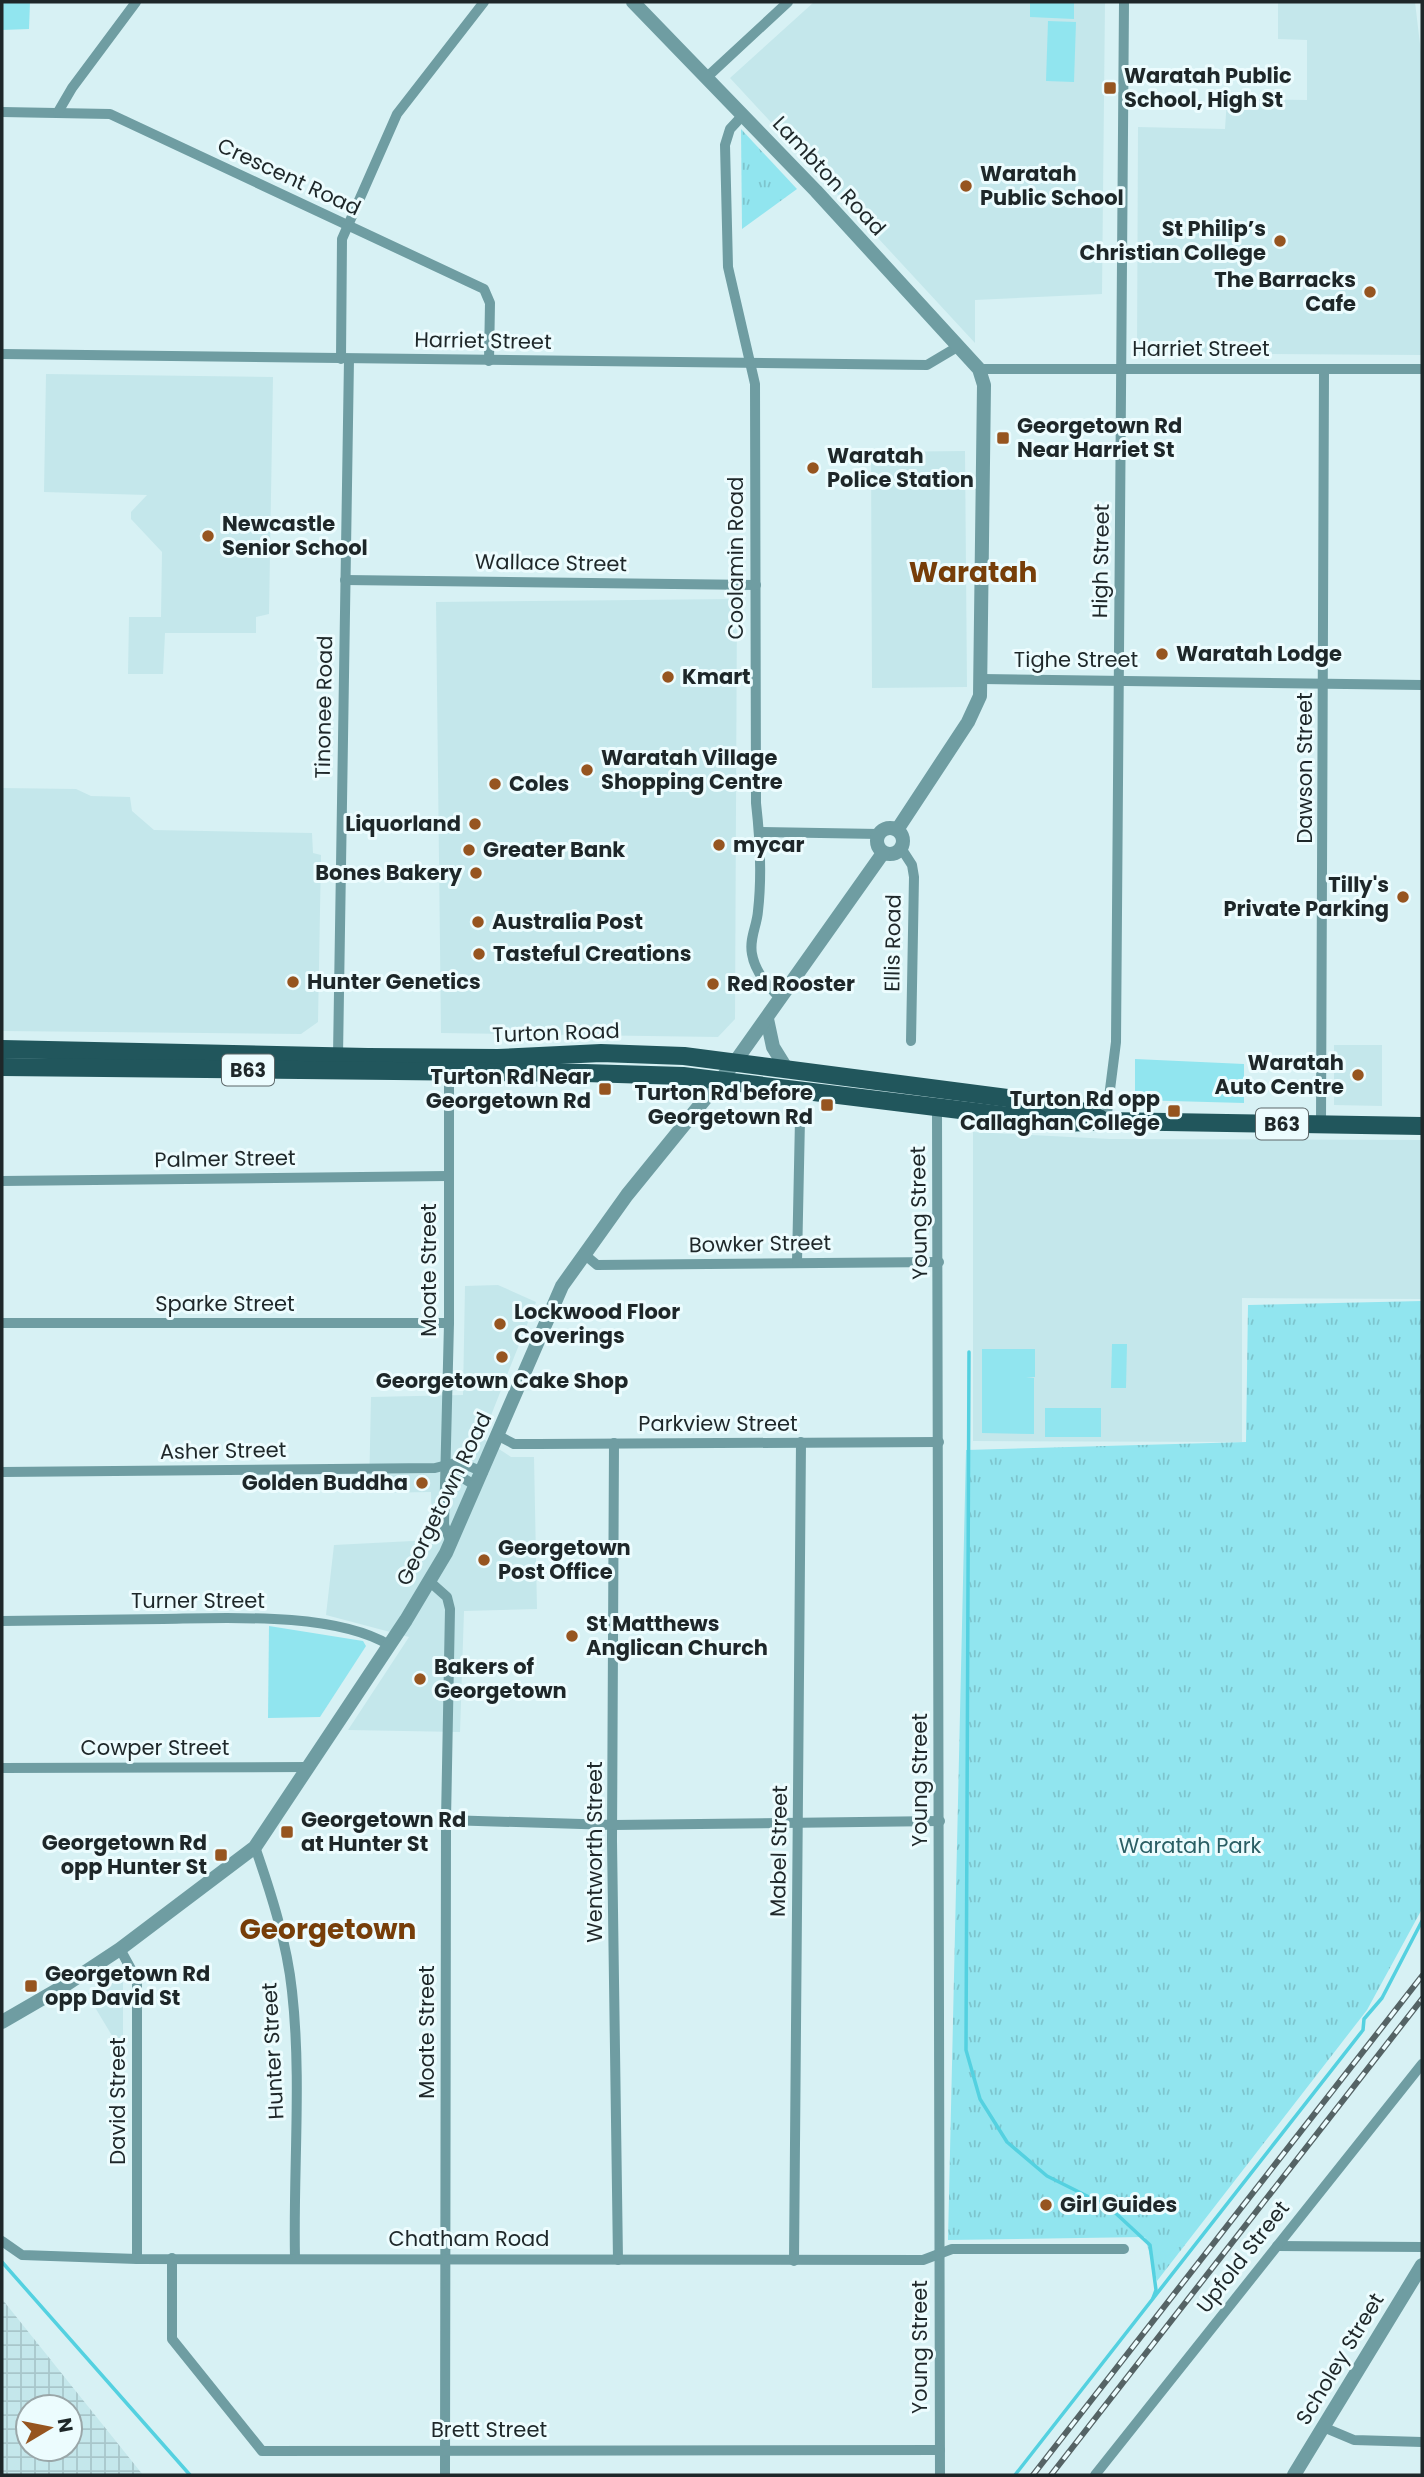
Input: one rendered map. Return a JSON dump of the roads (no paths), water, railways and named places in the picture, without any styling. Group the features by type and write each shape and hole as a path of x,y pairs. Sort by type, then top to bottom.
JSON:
{"main road":[{"name":"Turton Road","path":"2,1049 498,1058 601,1053 684,1056 1067,1107 1107,1121"},
{"name":"Turton Road","path":"2,1067 585,1073 719,1080 937,1110 1066,1124 1107,1121 1422,1126"}],"street":[{"path":"58,112 72,88 136,2"},
{"name":"Tinonee Road","path":"338,1056 345,580 342,239 397,114 484,2"},
{"name":"Lambton Road","path":"633,2 743,115 979,369 984,385 982,679"},
{"path":"706,78 788,2"},
{"name":"High Street","path":"1107,1121 1116,1042 1124,2"},
{"name":"Crescent Road","path":"2,112 110,114 484,289 490,303 489,360"},
{"name":"Coolamin Road","path":"743,115 730,129 725,145 728,267 755,384 756,803 759,832 758,914 752,933 752,953 758,973 781,999"},
{"name":"Harriet Street","path":"2,354 927,365 958,346"},
{"name":"Harriet Street","path":"979,369 1422,369"},
{"name":"Dawson Street","path":"1321,1124 1324,369"},
{"name":"Wallace Street","path":"345,580 756,585"},
{"path":"897,830 968,722 980,696 982,679"},
{"name":"Tighe Street","path":"982,679 1422,685"},
{"path":"759,832 878,834 886,828 897,830 903,837 901,848 893,855 883,853 877,844 878,834"},
{"name":"Ellis Road","path":"901,848 912,865 914,877 911,1041"},
{"name":"Georgetown Road","path":"2,2022 64,1986 120,1948 255,1847 389,1645 451,1542 499,1437 562,1286 767,1019 883,853"},
{"path":"767,1019 773,1047 786,1068"},
{"name":"Moate Street","path":"449,1073 449,1323 444,1525 451,1542"},
{"name":"Young Street","path":"937,1110 940,2475"},
{"path":"797,1262 800,1119"},
{"name":"Palmer Street","path":"2,1181 448,1176"},
{"name":"Bowker Street","path":"584,1254 597,1265 939,1262"},
{"name":"Sparke Street","path":"2,1324 449,1323"},
{"name":"Parkview Street","path":"499,1437 513,1444 939,1442"},
{"name":"Mabel Street","path":"794,2261 800,1825 801,1442"},
{"name":"Wentworth Street","path":"614,1443 618,2260"},
{"path":"445,1467 458,1462 483,1472"},
{"path":"445,1467 476,1486"},
{"name":"Asher Street","path":"2,1472 445,1467"},
{"name":"Moate Street","path":"429,1581 447,1597 450,1609 446,1821 445,2475"},
{"name":"Turner Street","path":"2,1621 247,1618 339,1627 372,1635 389,1645"},
{"name":"Cowper Street","path":"2,1768 309,1767"},
{"path":"446,1821 614,1825 940,1822"},
{"name":"Hunter Street","path":"255,1847 280,1929 292,1990 297,2060 295,2258"},
{"name":"David Street","path":"120,1948 137,1980 137,2259"},
{"name":"Upfold Street","path":"1095,2475 1422,2064"},
{"name":"Chatham Road","path":"2,2241 22,2255 137,2259 923,2260 952,2249 1124,2249"},
{"path":"1277,2246 1422,2247"},
{"name":"Brett Street","path":"172,2258 172,2339 262,2451 940,2450"},
{"name":"Scholey Street","path":"1294,2475 1422,2265"},
{"path":"1323,2427 1354,2440 1422,2442"}],"waterway":[{"path":"969,1352 966,2050 980,2099 1007,2142 1047,2176 1109,2207 1150,2245 1156,2290 1153,2298"},
{"path":"1015,2475 1363,2030 1364,2019 1382,1998 1422,1921"},
{"path":"2,2262 190,2475"}],"railway":[{"path":"1033,2475 1422,1976"},
{"path":"1051,2475 1422,1999"}],"place":[{"name":"Waratah Public School, High St","path":"1110,88"},
{"name":"Waratah Public School","path":"966,186"},
{"name":"St Philip’s Christian College","path":"1280,241"},
{"name":"The Barracks Cafe","path":"1370,292"},
{"name":"Georgetown Rd Near Harriet St","path":"1003,438"},
{"name":"Waratah Police Station","path":"813,468"},
{"name":"Newcastle Senior School","path":"208,536"},
{"name":"Waratah Lodge","path":"1162,654"},
{"name":"Kmart","path":"668,677"},
{"name":"Waratah Village Shopping Centre","path":"587,770"},
{"name":"Coles","path":"495,784"},
{"name":"Liquorland","path":"475,824"},
{"name":"mycar","path":"719,845"},
{"name":"Greater Bank","path":"469,850"},
{"name":"Bones Bakery","path":"476,873"},
{"name":"Tilly's Private Parking","path":"1403,897"},
{"name":"Australia Post","path":"478,922"},
{"name":"Tasteful Creations","path":"479,954"},
{"name":"Hunter Genetics","path":"293,982"},
{"name":"Red Rooster","path":"713,984"},
{"name":"Waratah Auto Centre","path":"1358,1075"},
{"name":"Turton Rd Near Georgetown Rd","path":"605,1089"},
{"name":"Turton Rd before Georgetown Rd","path":"827,1105"},
{"name":"Turton Rd opp Callaghan College","path":"1174,1111"},
{"name":"Lockwood Floor Coverings","path":"500,1324"},
{"name":"Georgetown Cake Shop","path":"502,1357"},
{"name":"Golden Buddha","path":"422,1483"},
{"name":"Georgetown Post Office","path":"484,1560"},
{"name":"St Matthews Anglican Church","path":"572,1636"},
{"name":"Bakers of Georgetown","path":"420,1679"},
{"name":"Georgetown Rd at Hunter St","path":"287,1832"},
{"name":"Georgetown Rd opp Hunter St","path":"221,1855"},
{"name":"Georgetown Rd opp David St","path":"31,1986"},
{"name":"Girl Guides","path":"1046,2205"}],"district":[{"name":"Waratah","path":"973,572"},
{"name":"Georgetown","path":"328,1929"}],"park label":[{"name":"Waratah Park","path":"1190,1846"}]}
